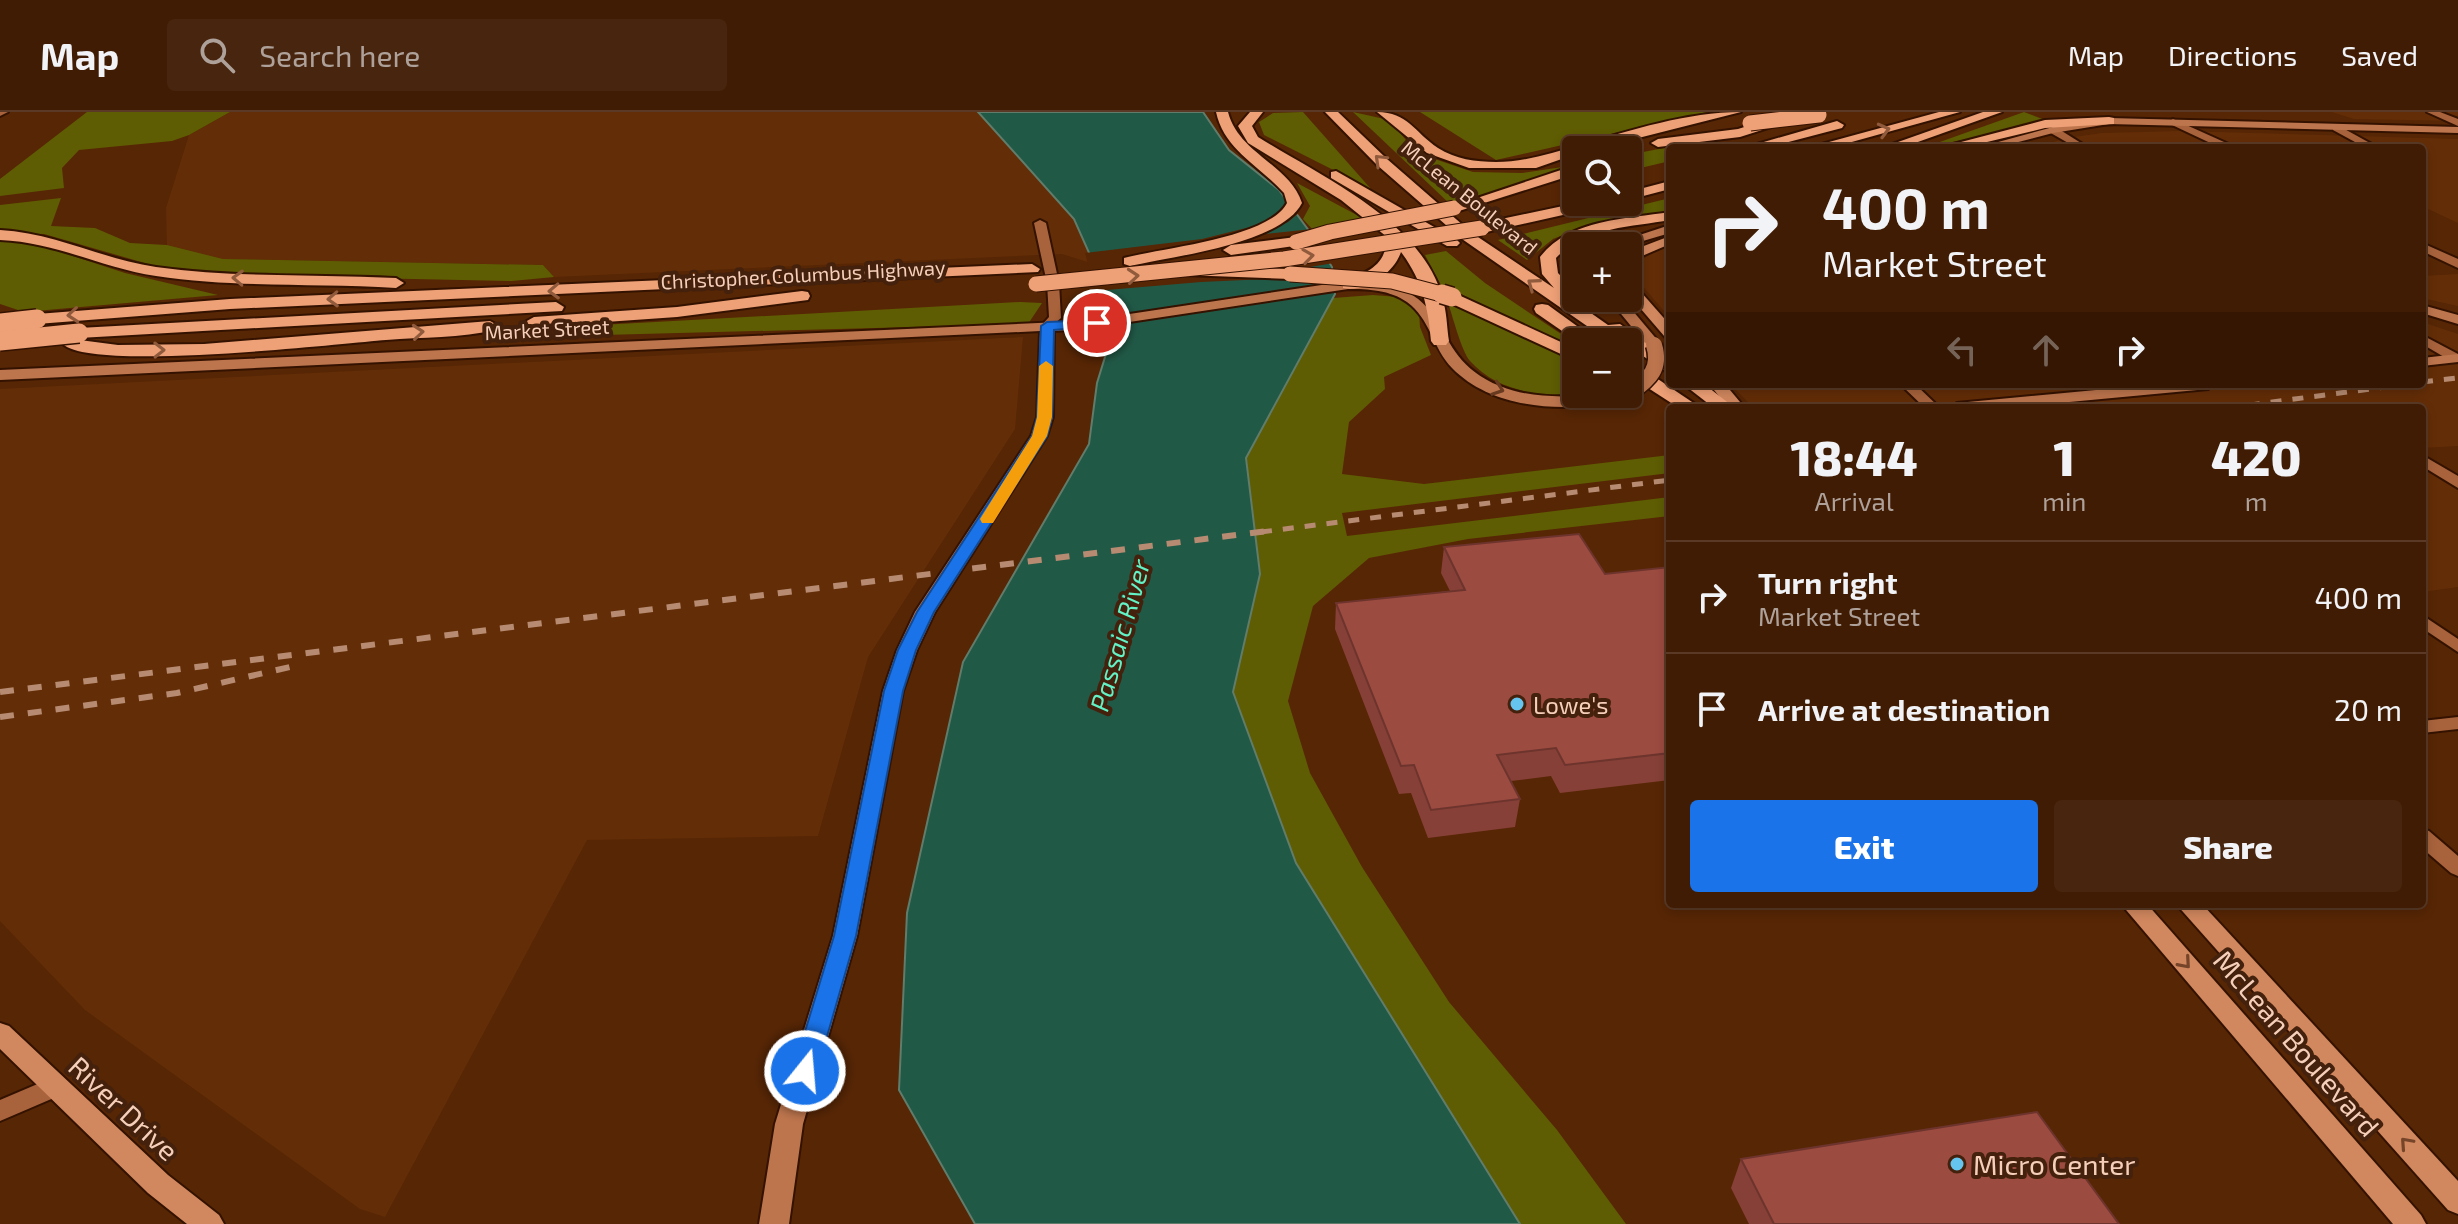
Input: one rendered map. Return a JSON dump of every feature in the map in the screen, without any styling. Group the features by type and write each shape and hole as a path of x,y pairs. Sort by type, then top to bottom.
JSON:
{"highway":[{"path":"1222,112 1227,133 1358,186 1452,243"},
{"path":"1130,261 1254,231 1280,221 1296,204 1295,194 1245,140 1245,126 1257,112"},
{"name":"McLean Boulevard","path":"1314,112 1392,191 1495,276"},
{"name":"McLean Boulevard","path":"1331,112 1392,171 1467,236 1602,328"},
{"path":"1383,112 1421,137 1430,149 1460,161 1495,166 1523,165 1562,158"},
{"path":"1404,112 1424,131 1421,137"},
{"path":"1523,165 1640,132 1735,112"},
{"path":"1666,144 1740,133 1799,112"},
{"path":"1830,144 1954,112"},
{"path":"1907,144 1996,112"},
{"path":"1642,140 1819,115 1852,116"},
{"path":"1763,144 1852,116"},
{"path":"1962,144 2045,124 2109,121"},
{"path":"1245,140 1351,201 1395,234 1417,260 1430,284 1441,316 1440,341"},
{"path":"1642,148 1666,144"},
{"path":"1642,148 1666,146"},
{"path":"1459,211 1562,174"},
{"path":"1642,193 1666,188"},
{"name":"Christopher Columbus Highway","path":"573,313 677,312 802,296 1034,276 1130,261 1296,242 1562,194"},
{"name":"Christopher Columbus Highway","path":"0,323 230,304 613,288 1175,272 1335,252 1482,228 1562,211"},
{"path":"1666,217 1582,234 1554,248 1547,265 1558,286 1572,299 1666,367"},
{"path":"1348,285 1390,263 1395,255 1395,234"},
{"path":"0,235 44,237 120,264 182,275 372,281 522,292"},
{"path":"1175,272 1392,281 1452,297 1562,349"},
{"path":"1523,296 1570,328"},
{"path":"0,315 24,331 52,341 81,346 158,350 573,313"},
{"path":"0,341 79,333 573,313"},
{"path":"1642,354 1666,368"},
{"path":"1642,376 1686,404"},
{"path":"1698,388 1720,404"},
{"path":"1642,396 1666,405"}],"main road":[{"path":"2185,112 2232,124"},
{"path":"2268,125 2285,117 2285,112"},
{"path":"2306,112 2336,128"},
{"path":"2320,114 2360,124 2408,128"},
{"path":"1998,144 2053,130 2109,121 2171,117 2232,124 2458,130"},
{"path":"2208,138 2206,132 2216,123"},
{"path":"1642,235 1666,230"},
{"path":"1642,252 1666,242"},
{"name":"Market Street","path":"0,375 1097,323 1348,285 1374,285 1406,295 1426,313 1440,341 1459,368 1493,389 1562,401"},
{"path":"1642,302 1666,329"},
{"path":"2426,310 2458,320"},
{"path":"1627,312 1640,328"},
{"path":"774,1224 789,1124 845,936 893,691 907,650 925,612 1039,436 1045,417 1047,326"},
{"path":"1642,331 1654,345 1659,359 1656,371 1642,380"},
{"path":"2426,362 2457,358"},
{"path":"1720,388 1734,404"},
{"path":"1999,404 2166,388"},
{"name":"McLean Boulevard","path":"2136,908 2411,1224"},
{"name":"McLean Boulevard","path":"2192,908 2458,1201"},
{"name":"River Drive","path":"0,1033 158,1184 209,1224"}],"street":[{"path":"2432,112 2458,123"},
{"path":"2171,117 2221,144"},
{"path":"2336,128 2366,144"},
{"path":"2053,130 2077,144"},
{"path":"1040,223 1055,299 1055,318 1047,326"},
{"path":"2426,248 2458,264"},
{"path":"2426,341 2457,358"},
{"path":"1911,388 1929,404"},
{"path":"2426,462 2458,483"},
{"path":"2426,623 2458,647"},
{"path":"2426,727 2458,723"},
{"path":"2426,840 2458,868"},
{"path":"0,1111 54,1087"}],"shaded area":[{"path":"87,112 230,112 172,141 79,150 62,168 64,188 0,196 0,179"},
{"path":"230,112 978,112 1074,219 1094,264 1062,254 554,277 543,265 223,259 167,245 166,208 189,135"},
{"path":"1303,112 1371,189 1264,135 1259,122 1273,113"},
{"path":"1353,112 1389,120 1417,153 1473,172 1522,173 1562,167 1508,190 1451,205"},
{"path":"1420,112 1707,112 1602,136 1562,136 1562,145 1496,160"},
{"path":"2024,112 2050,122 1943,144 1934,144"},
{"path":"2332,112 2458,112 2458,121 2354,119"},
{"path":"2181,131 2458,139 2458,223 2426,208 2426,144 2045,144 2102,133"},
{"path":"1666,148 1666,162 1642,168 1642,152"},
{"path":"1297,183 1368,221 1314,231 1303,219 1310,206"},
{"path":"61,198 51,226 95,228 130,243 167,245 223,259 543,265 554,277 512,281 222,275 169,270 44,234 0,233 0,205"},
{"path":"1666,199 1666,213 1562,232 1562,235 1527,260 1498,240 1596,216 1642,216 1642,205"},
{"path":"0,241 30,242 125,273 218,295 24,312 0,304"},
{"path":"1666,244 1666,313 1642,285 1642,260"},
{"path":"1446,251 1485,283 1562,335 1562,342 1442,287 1425,255"},
{"path":"2458,274 2458,306 2426,299 2426,276"},
{"path":"1398,297 1419,312 1420,327 1431,355 1384,377 1385,389 1349,422 1342,474 1424,484 1666,455 1666,473 1342,513 1347,536 1666,497 1666,516 1468,539 1369,558 1313,606 1288,701 1310,773 1362,867 1449,1002 1557,1130 1626,1224 1520,1224 1296,863 1233,692 1260,574 1246,458 1333,298"},
{"path":"1042,303 1028,324 603,335 600,325"},
{"path":"1448,303 1562,354 1562,396 1532,393 1498,382 1470,361 1460,342"},
{"path":"2426,323 2458,334 2458,446 2426,448 2426,404 1750,404 1734,388 2426,388"},
{"path":"1023,337 1015,429 868,657 818,836 587,840 385,1217 360,1209 85,1010 0,921 0,389"},
{"path":"2426,464 2458,484 2458,587 2426,591"}],"water":[{"name":"Passaic River","path":"978,112 1203,112 1229,150 1279,190 1332,267 1335,294 1246,458 1260,574 1233,692 1296,863 1520,1224 975,1224 899,1090 907,913 963,662 1089,444 1097,383 1113,331 1115,310 1100,295 1094,264 1074,219"}],"pier":[{"path":"1282,188 1300,212 1288,222 1257,235 1312,229 1334,263 1304,268 1289,278 1095,291 1085,253 1202,239 1262,224 1283,211 1288,202"}],"building":[{"name":"Lowe's","path":"1579,534 1605,574 1666,567 1666,753 1565,765 1556,748 1497,755 1520,799 1431,810 1414,765 1401,766 1336,603 1465,590 1444,547"},
{"name":"Micro Center","path":"2037,1112 2119,1224 1774,1224 1741,1159"}],"railway":[{"path":"2426,382 2458,378"},
{"path":"2257,404 2378,388"},
{"path":"1261,532 1666,481"},
{"path":"0,692 1276,530"},
{"path":"0,717 177,693 303,664"}],"slow traffic":[{"path":"988,519 1039,436 1045,417 1046,366"}],"place":[{"name":"Lowe's","path":"1517,704"},
{"name":"Micro Center","path":"1957,1164"}],"route":[{"path":"805,1071 845,936 893,691 907,650 925,612 1031,453 1039,436 1045,417 1047,326 1097,323"}]}
